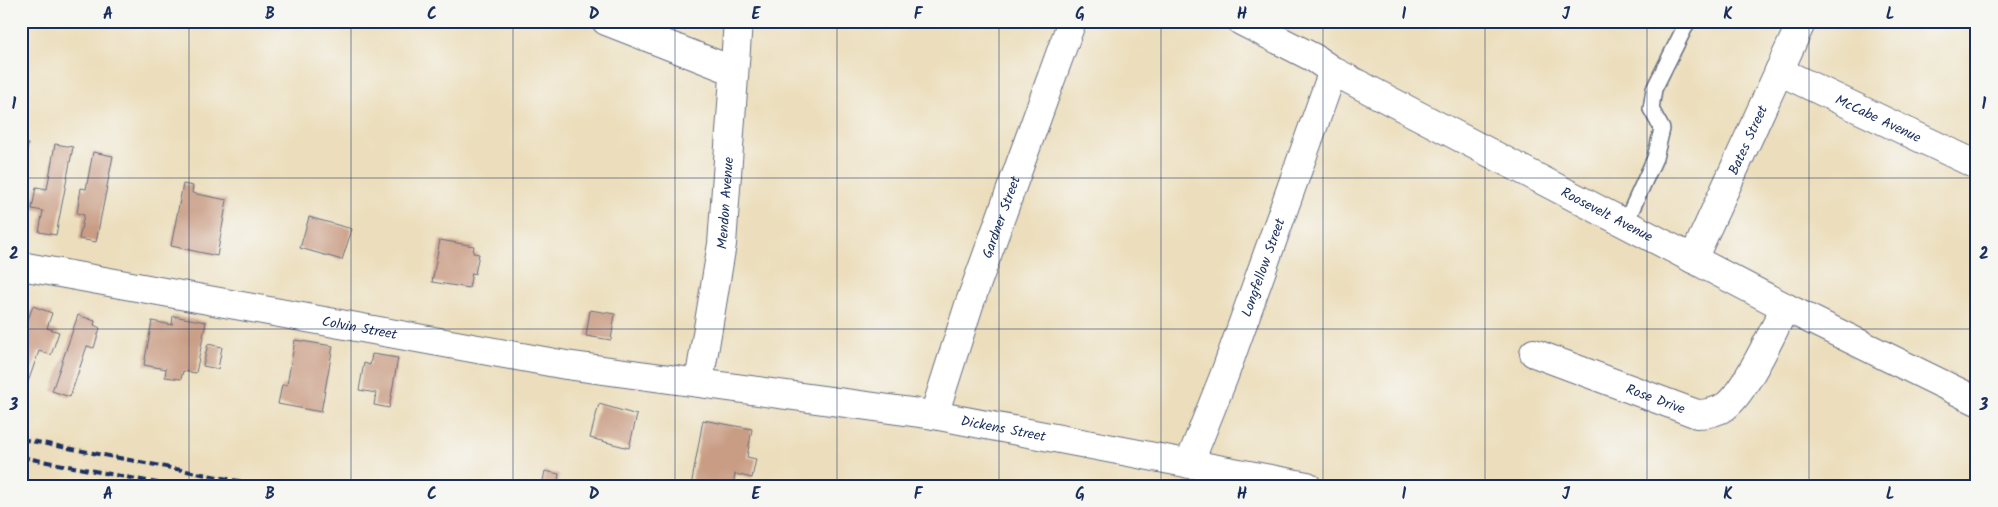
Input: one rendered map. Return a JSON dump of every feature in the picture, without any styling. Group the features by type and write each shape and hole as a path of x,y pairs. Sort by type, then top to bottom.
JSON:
{"street":[{"path":"606,21 734,71"},
{"name":"Mendon Avenue","path":"699,382 722,244 738,21"},
{"name":"Gardner Street","path":"934,415 969,305 1072,21"},
{"name":"Roosevelt Avenue","path":"1241,21 1785,307 1977,401"},
{"name":"Bates Street","path":"1693,259 1802,21"},
{"name":"Longfellow Street","path":"1189,464 1224,376 1333,71"},
{"name":"McCabe Avenue","path":"1779,71 1977,165"},
{"name":"Colvin Street","path":"21,266 566,365 699,382"},
{"name":"Rose Drive","path":"1534,353 1696,414 1708,414 1725,407 1737,395 1785,307"},
{"name":"Dickens Street","path":"699,382 934,415 1307,486"}],"lane":[{"path":"1625,224 1655,158 1662,129 1651,109 1654,89 1688,21"}],"building":[{"path":"21,143 28,144 22,175 21,175"},
{"path":"55,144 73,147 56,235 39,232 43,211 32,209 36,187 47,189"},
{"path":"93,152 113,156 96,242 79,239 84,215 77,213 81,188 86,189"},
{"path":"183,184 193,186 192,193 227,200 217,256 171,246"},
{"path":"309,217 352,229 342,260 300,248"},
{"path":"440,240 474,246 473,253 479,254 475,274 472,273 469,288 432,282"},
{"path":"33,306 52,313 47,328 59,332 51,355 39,351 23,396 21,395 21,339"},
{"path":"590,310 615,314 611,340 586,336"},
{"path":"78,315 95,321 94,325 100,328 94,348 87,346 70,397 52,391"},
{"path":"173,316 206,322 196,373 183,371 181,379 165,377 166,369 144,365 152,321 172,325"},
{"path":"295,340 333,346 321,412 278,404 282,385 287,385"},
{"path":"208,344 222,347 218,369 203,366"},
{"path":"372,354 398,358 389,408 374,405 376,393 359,390 364,363 370,365"},
{"path":"599,404 637,415 629,448 590,438"},
{"path":"703,420 752,429 747,457 756,459 752,478 735,474 733,486 691,486"},
{"path":"545,471 559,474 557,486 542,486"}],"railway":[{"path":"21,439 264,486"},
{"path":"21,457 173,486"}]}
